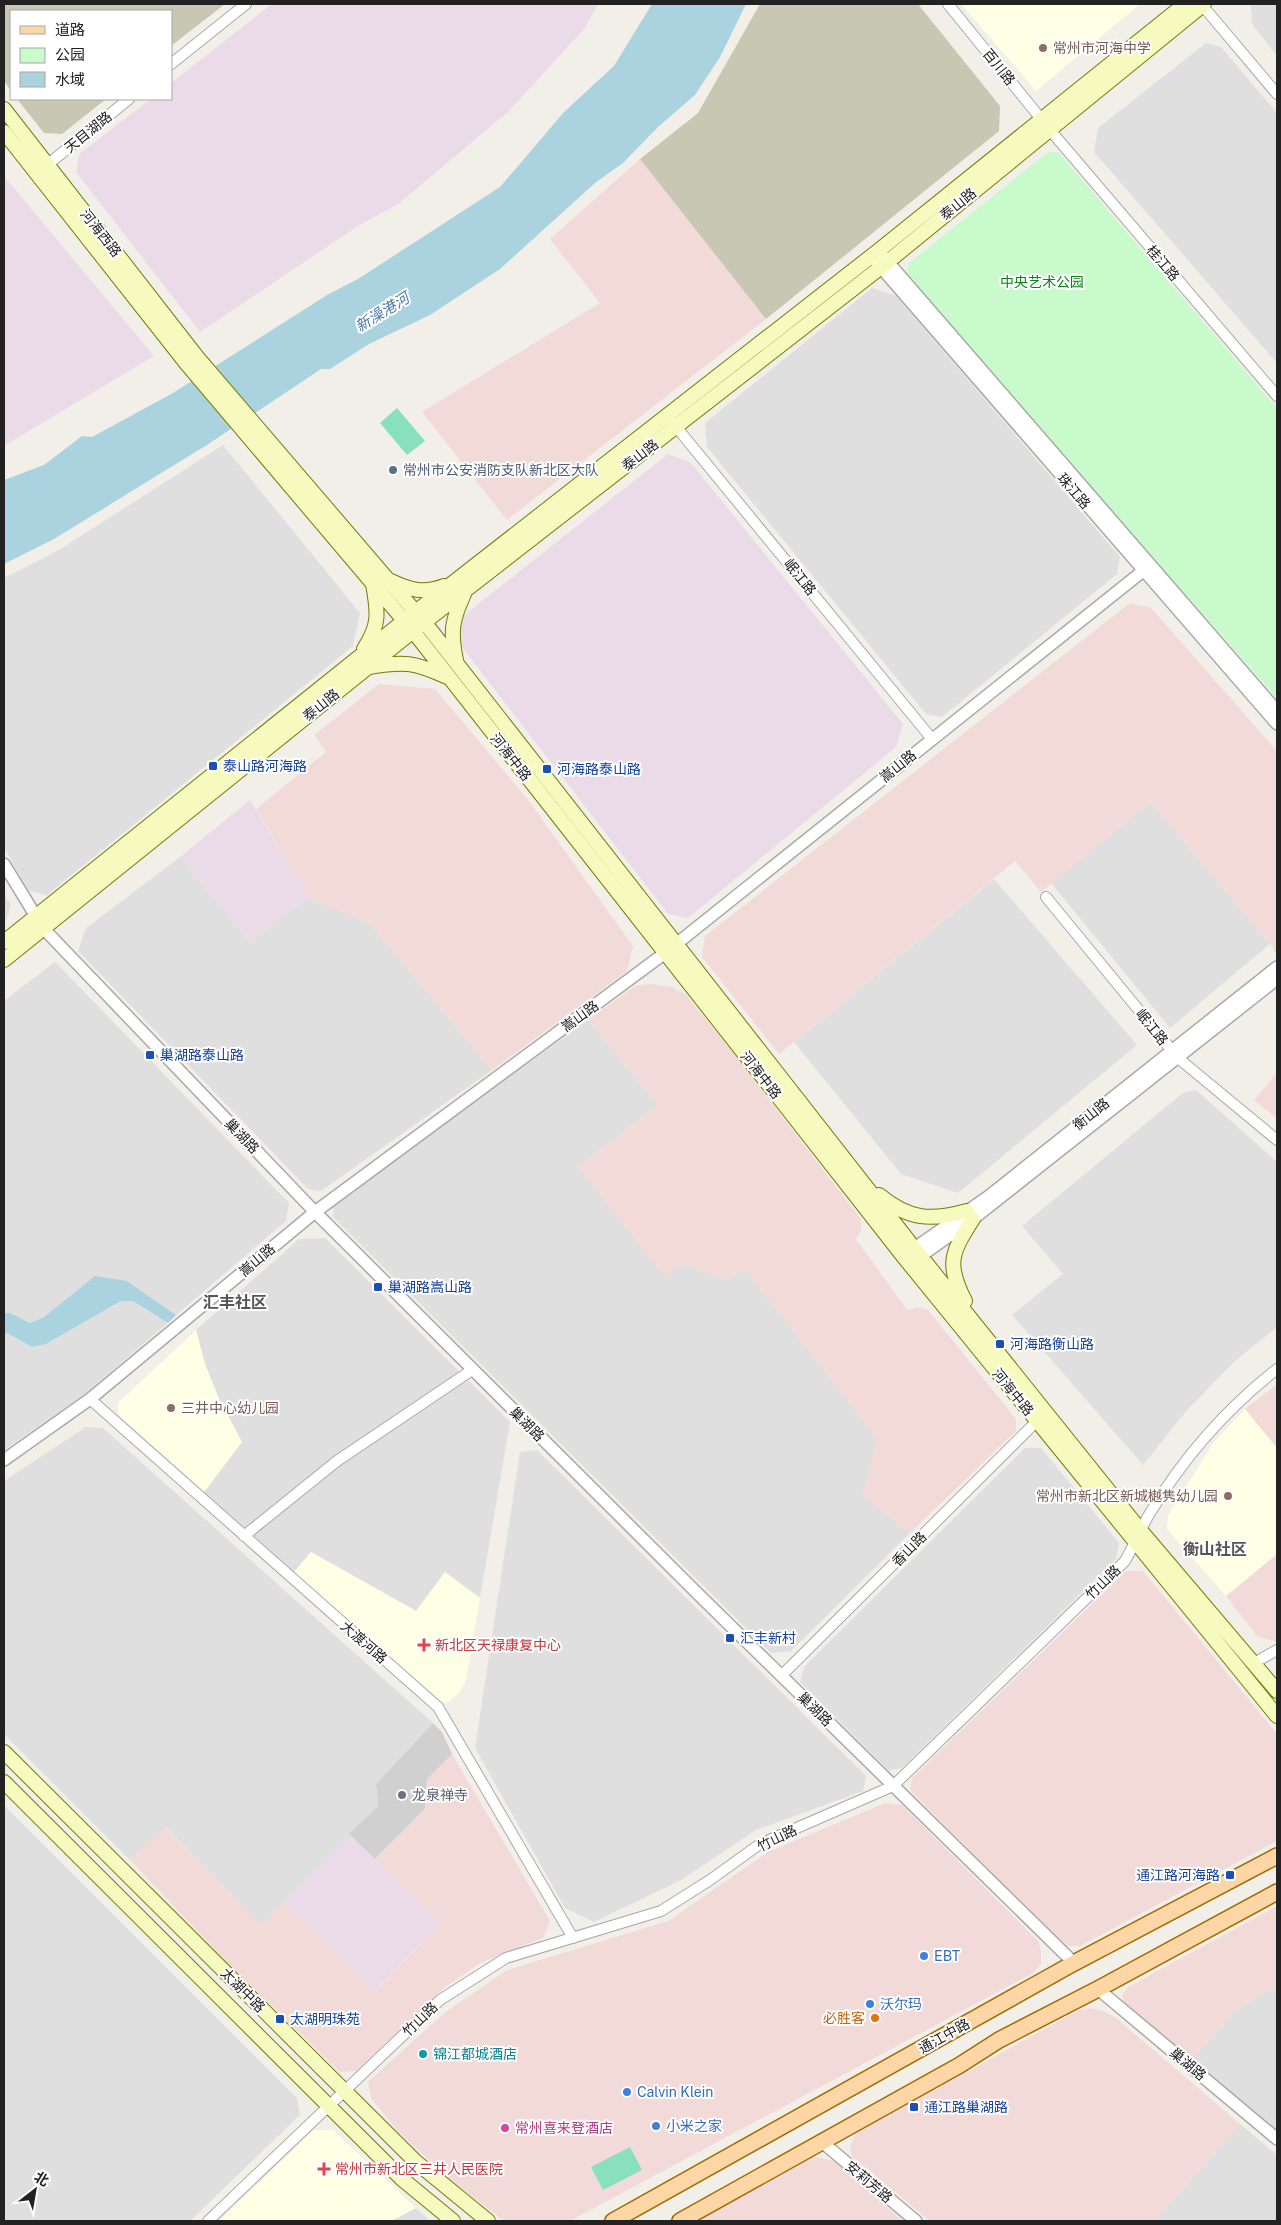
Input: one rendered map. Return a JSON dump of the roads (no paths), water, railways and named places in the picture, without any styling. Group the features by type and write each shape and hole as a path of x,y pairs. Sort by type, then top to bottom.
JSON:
{"main road":[{"name":"泰山路","path":"672,421 884,265 1185,4"},
{"name":"泰山路","path":"4,960 39,923 414,622 672,421 874,254 1203,4"},
{"name":"河海西路","path":"4,109 192,360"},
{"name":"河海西路","path":"4,132 192,360"},
{"name":"河海中路","path":"192,360 414,622 458,665 864,1184 980,1328 1277,1716"},
{"path":"450,679 420,665 399,662 363,663 378,614 379,580 410,590 431,591 461,586 451,638 458,665"},
{"name":"河海中路","path":"414,622 450,679 906,1260 1037,1421 1277,1691"},
{"name":"泰山路","path":"4,942 39,923"},
{"path":"864,1184 902,1210 920,1217 942,1218 970,1215"},
{"path":"970,1215 957,1242 952,1262 955,1281 980,1328"},
{"name":"太湖中路","path":"4,1752 416,2162 488,2221"},
{"name":"太湖中路","path":"4,1782 402,2179 453,2221"},
{"name":"通江中路","path":"614,2221 1074,1963 1277,1856"},
{"path":"680,2221 960,2065 999,2040 1098,1989 1277,1892"}],"street":[{"path":"172,63 246,4"},
{"name":"百川路","path":"948,4 1046,125"},
{"path":"1203,4 1277,94"},
{"name":"天目湖路","path":"47,165 128,100"},
{"name":"桂江路","path":"1046,125 1277,396"},
{"name":"珠江路","path":"874,254 1147,570 1277,724"},
{"name":"岷江路","path":"672,421 932,739"},
{"name":"珠江路","path":"1147,570 1277,711"},
{"name":"嵩山路","path":"4,1460 90,1399 315,1212 665,954 932,739 1147,570"},
{"name":"巢湖路","path":"4,864 39,923 315,1212 781,1676 1074,1963"},
{"name":"岷江路","path":"1046,896 1174,1054 1277,1140"},
{"name":"衡山路","path":"906,1260 970,1215 1174,1054 1277,967"},
{"name":"衡山路","path":"1174,1054 1277,979"},
{"name":"竹山路","path":"208,2221 440,2000 506,1958 661,1911 710,1880 760,1844 893,1786 1125,1561 1150,1514 1179,1470 1208,1432 1247,1393 1277,1369"},
{"path":"244,1536 337,1461 472,1370"},
{"name":"大渡河路","path":"90,1399 438,1706 573,1938"},
{"name":"香山路","path":"781,1676 1037,1421"},
{"path":"1254,1663 1277,1650"},
{"name":"巢湖路","path":"1098,1989 1277,2139"},
{"name":"安莉芳路","path":"822,2142 916,2221"}],"water":[{"name":"新澡港河","path":"652,4 746,4 720,57 695,95 658,127 623,163 595,183 500,269 430,315 369,344 330,369 321,369 210,443 54,539 4,564 4,480 44,465 82,436 92,437 173,393 327,295 358,279 500,187 564,112 614,66"},
{"path":"95,1276 127,1281 176,1315 168,1323 133,1301 121,1301 46,1344 32,1347 4,1333 4,1313 10,1313 30,1323 44,1317"}],"place":[{"name":"常州市河海中学","path":"1043,48"},
{"name":"常州市公安消防支队新北区大队","path":"393,470"},
{"name":"泰山路河海路","path":"213,766"},
{"name":"河海路泰山路","path":"547,769"},
{"name":"巢湖路泰山路","path":"150,1055"},
{"name":"巢湖路嵩山路","path":"378,1287"},
{"name":"河海路衡山路","path":"1000,1344"},
{"name":"三井中心幼儿园","path":"171,1408"},
{"name":"常州市新北区新城樾隽幼儿园","path":"1228,1496"},
{"name":"汇丰新村","path":"730,1638"},
{"name":"新北区天禄康复中心","path":"424,1645"},
{"name":"龙泉禅寺","path":"402,1795"},
{"name":"通江路河海路","path":"1230,1875"},
{"name":"EBT","path":"924,1956"},
{"name":"沃尔玛","path":"870,2004"},
{"name":"必胜客","path":"875,2018"},
{"name":"太湖明珠苑","path":"280,2019"},
{"name":"锦江都城酒店","path":"423,2054"},
{"name":"Calvin Klein","path":"627,2092"},
{"name":"通江路巢湖路","path":"914,2107"},
{"name":"小米之家","path":"656,2126"},
{"name":"常州喜来登酒店","path":"505,2128"},
{"name":"常州市新北区三井人民医院","path":"324,2169"}],"district":[{"name":"汇丰社区","path":"235,1302"},
{"name":"衡山社区","path":"1215,1549"}],"park label":[{"name":"中央艺术公园","path":"1042,282"}]}
